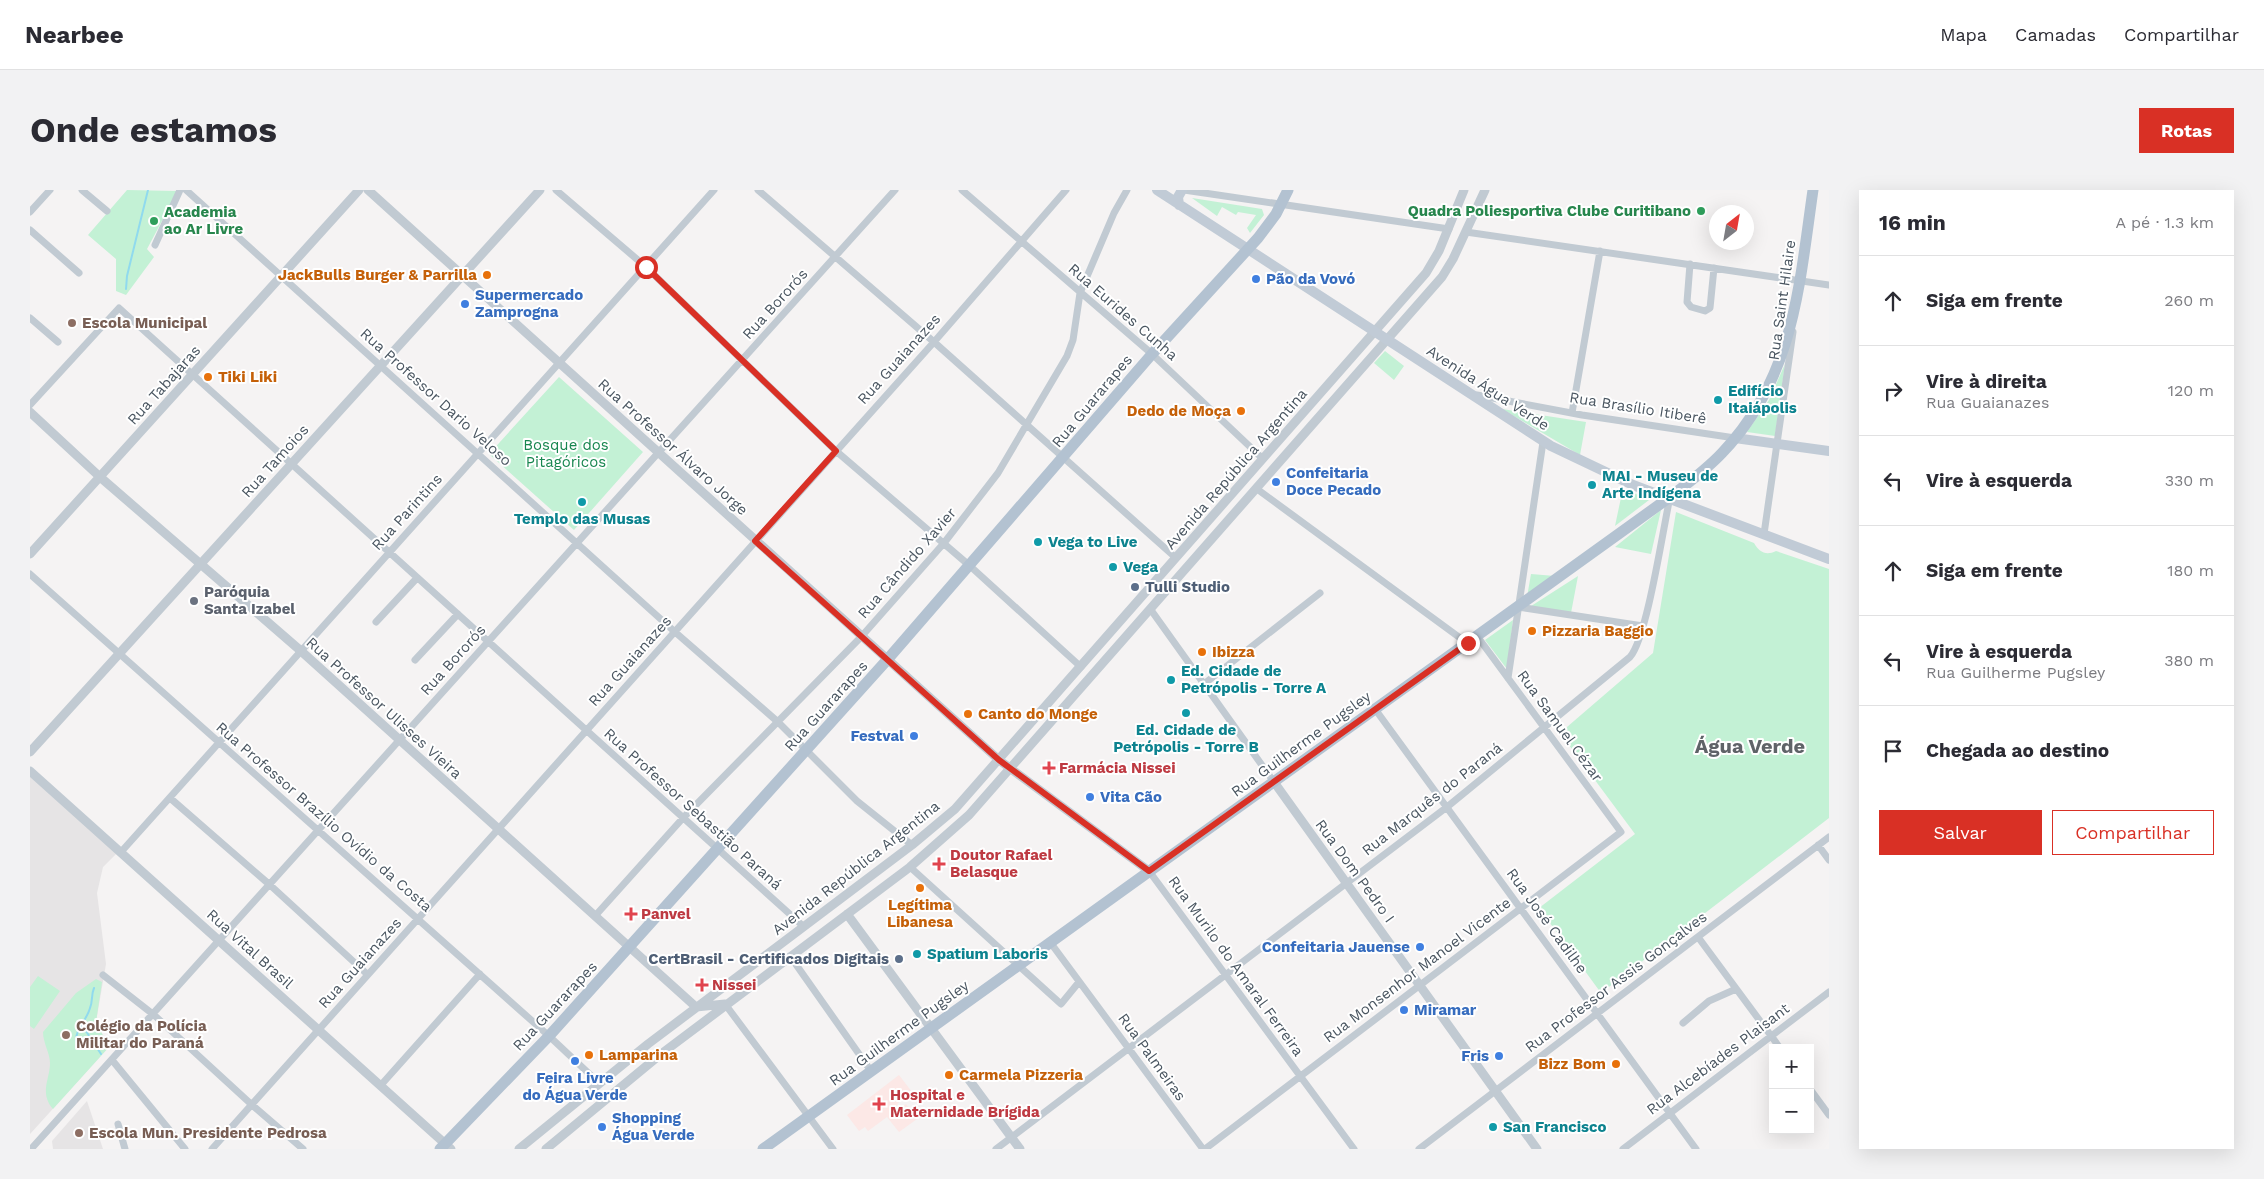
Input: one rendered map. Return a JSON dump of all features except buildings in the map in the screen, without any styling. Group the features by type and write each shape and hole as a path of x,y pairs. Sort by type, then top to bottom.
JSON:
{"main road":[{"name":"Avenida Água Verde","path":"1156,190 1543,442 1606,473 1829,559"},
{"path":"1179,205 1178,197 1183,190"},
{"name":"Rua Guararapes","path":"446,1147 631,946 970,566 1152,354 1248,250 1282,204 1288,190"},
{"name":"Rua Saint Hilaire","path":"1796,312 1813,190"},
{"name":"Rua Guilherme Pugsley","path":"763,1149 1518,607 1670,497 1711,464 1735,438 1755,411 1781,360 1796,312"},
{"name":"Rua Brasílio Itiberê","path":"1735,438 1829,451"}],"street":[{"path":"30,212 50,190"},
{"path":"82,190 107,211"},
{"path":"155,245 180,190"},
{"name":"Rua Professor Dario Veloso","path":"186,190 577,544 778,722 857,801 912,845"},
{"name":"Rua Tabajaras","path":"30,554 280,275 359,190"},
{"name":"Rua Professor Álvaro Jorge","path":"368,190 861,637 1005,764"},
{"name":"Rua Tamoios","path":"30,752 540,190"},
{"path":"556,190 646,267 836,451 944,543 1081,667"},
{"name":"Rua Parintins","path":"120,852 714,190"},
{"path":"758,190 934,342 1176,558"},
{"name":"Rua Bororós","path":"31,1149 154,1015 219,939 270,886 895,190"},
{"name":"Rua Eurides Cunha","path":"962,190 1152,354 1263,459"},
{"name":"Rua Guaianazes","path":"212,1149 934,342 1066,190"},
{"name":"Rua Cândido Xavier","path":"595,916 683,818 861,637 944,543 988,487 1027,426 1070,348 1080,293 1114,213 1128,190"},
{"path":"1183,190 1449,229"},
{"name":"Avenida República Argentina","path":"546,1149 647,1065 910,867 960,824 1081,667 1426,273 1449,229 1464,190"},
{"name":"Avenida República Argentina","path":"519,1149 598,1083 696,1007 912,845 1005,764 1151,610 1446,272 1485,190"},
{"path":"30,230 79,273"},
{"path":"1466,232 1829,285"},
{"path":"1572,413 1600,251"},
{"path":"1690,264 1687,302 1691,307 1705,311 1710,308 1714,268"},
{"name":"Rua Professor Sebastião Paraná","path":"30,405 119,308 803,926"},
{"name":"Rua Saint Hilaire","path":"1764,534 1796,312"},
{"path":"30,318 58,342"},
{"name":"Rua Brasílio Itiberê","path":"1472,394 1572,413 1735,438"},
{"name":"Rua Professor Ulisses Vieira","path":"30,412 100,477 300,651 595,916 631,946 696,1007"},
{"path":"1508,678 1543,442"},
{"name":"Rua Samuel Cézar","path":"1256,489 1472,639 1508,678 1621,832"},
{"name":"Rua Marquês do Paraná","path":"996,1149 1447,807 1630,658 1636,650 1643,626 1670,497"},
{"name":"Rua Professor Brazílio Ovídio da Costa","path":"30,574 318,832 418,918 549,1036 598,1083"},
{"path":"376,622 417,578"},
{"path":"1204,684 1320,593"},
{"path":"1518,607 1643,626"},
{"name":"Rua Dom Pedro I","path":"1151,610 1537,1149"},
{"path":"415,660 458,614"},
{"name":"Rua José Cadilhe","path":"1375,709 1696,1149"},
{"name":"Rua Murilo do Amaral Ferreira","path":"1005,764 1149,871 1354,1149"},
{"name":"Rua Vital Brasil","path":"30,772 381,1085 446,1147"},
{"path":"170,798 367,974"},
{"name":"Rua Monsenhor Manoel Vicente","path":"1204,1149 1621,832"},
{"name":"Rua Professor Assis Gonçalves","path":"1419,1149 1829,837"},
{"path":"1818,845 1829,860"},
{"path":"910,867 1061,1004 1079,982"},
{"path":"847,914 1020,1149"},
{"path":"1698,936 1777,1044"},
{"name":"Rua Palmeiras","path":"1050,942 1204,1149"},
{"path":"790,956 871,1071"},
{"path":"381,1085 480,974"},
{"path":"103,975 154,1015 303,1149"},
{"path":"1683,1024 1709,1001 1736,989"},
{"name":"Rua Alcebíades Plaisant","path":"1623,1149 1829,992"},
{"path":"696,1007 726,1004 833,1149"},
{"path":"112,1060 185,1149"},
{"path":"1814,1094 1829,1115"},
{"path":"118,1124 125,1149"}],"shaded area":[{"path":"30,774 117,853 103,867 97,893 106,964 96,1022 109,1047 30,1134"},
{"name":"Hospital e Maternidade Brígida","path":"899,1075 912,1092 897,1104 901,1108 906,1104 917,1119 899,1132 887,1117 868,1131 865,1127 859,1131 847,1115"},
{"name":"Escola Mun. Presidente Pedrosa","path":"87,1101 103,1149 53,1149 52,1141"}],"green space":[{"path":"127,190 178,191 147,249 154,257 126,295 116,291 116,259 88,235"},
{"path":"1192,198 1262,209 1264,215 1250,233 1247,228 1256,215 1238,212 1236,215 1222,207 1217,216"},
{"path":"1385,351 1404,366 1394,380 1374,363"},
{"path":"1785,364 1775,436 1747,432 1769,400"},
{"name":"Bosque dos Pitagóricos","path":"559,377 643,452 574,530 489,454"},
{"path":"1502,409 1586,422 1580,455"},
{"path":"1623,488 1649,500 1615,526"},
{"path":"1661,510 1651,554 1615,547"},
{"path":"1676,512 1754,543 1763,552 1776,551 1829,569 1829,818 1601,993 1539,908 1635,834 1560,733 1653,653"},
{"path":"1531,574 1555,576 1527,597"},
{"path":"1578,576 1571,613 1528,608"},
{"path":"1513,620 1507,669 1485,640"},
{"path":"38,976 60,991 34,1029 30,1026 30,987"},
{"path":"96,979 102,982 96,1022 109,1047 53,1109 46,1092 50,1063 43,1032 76,993"}],"waterway":[{"path":"126,289 127,276 148,190"},
{"path":"76,1042 77,1033 91,1005 94,988"},
{"path":"82,1025 101,1054"}],"place":[{"name":"Quadra Poliesportiva Clube Curitibano","path":"1701,211"},
{"name":"Academia ao Ar Livre","path":"154,221"},
{"name":"JackBulls Burger & Parrilla","path":"487,275"},
{"name":"Pão da Vovó","path":"1256,279"},
{"name":"Supermercado Zamprogna","path":"465,304"},
{"name":"Escola Municipal","path":"72,323"},
{"name":"Tiki Liki","path":"208,377"},
{"name":"Edifício Itaiápolis","path":"1718,400"},
{"name":"Dedo de Moça","path":"1241,411"},
{"name":"Confeitaria Doce Pecado","path":"1276,482"},
{"name":"MAI - Museu de Arte Indígena","path":"1592,485"},
{"name":"Templo das Musas","path":"582,502"},
{"name":"Vega to Live","path":"1038,542"},
{"name":"Vega","path":"1113,567"},
{"name":"Tulli Studio","path":"1135,587"},
{"name":"Paróquia Santa Izabel","path":"194,601"},
{"name":"Pizzaria Baggio","path":"1532,631"},
{"name":"Ibizza","path":"1202,652"},
{"name":"Ed. Cidade de Petrópolis - Torre A","path":"1171,680"},
{"name":"Ed. Cidade de Petrópolis - Torre B","path":"1186,713"},
{"name":"Canto do Monge","path":"968,714"},
{"name":"Festval","path":"914,736"},
{"name":"Farmácia Nissei","path":"1049,768"},
{"name":"Vita Cão","path":"1090,797"},
{"name":"Doutor Rafael Belasque","path":"939,864"},
{"name":"Legítima Libanesa","path":"920,888"},
{"name":"Panvel","path":"631,914"},
{"name":"Confeitaria Jauense","path":"1420,947"},
{"name":"Spatium Laboris","path":"917,954"},
{"name":"CertBrasil - Certificados Digitais","path":"899,959"},
{"name":"Nissei","path":"702,985"},
{"name":"Miramar","path":"1404,1010"},
{"name":"Colégio da Polícia Militar do Paraná","path":"66,1035"},
{"name":"Lamparina","path":"589,1055"},
{"name":"Fris","path":"1499,1056"},
{"name":"Feira Livre do Água Verde","path":"575,1061"},
{"name":"Bizz Bom","path":"1616,1064"},
{"name":"Carmela Pizzeria","path":"949,1075"},
{"name":"Hospital e Maternidade Brígida","path":"879,1104"},
{"name":"Shopping Água Verde","path":"602,1127"},
{"name":"San Francisco","path":"1493,1127"},
{"name":"Escola Mun. Presidente Pedrosa","path":"79,1133"}],"district":[{"name":"Água Verde","path":"1750,746"}],"route":[{"path":"646,267 836,451 755,541 999,760 1149,871 1468,643"}]}
